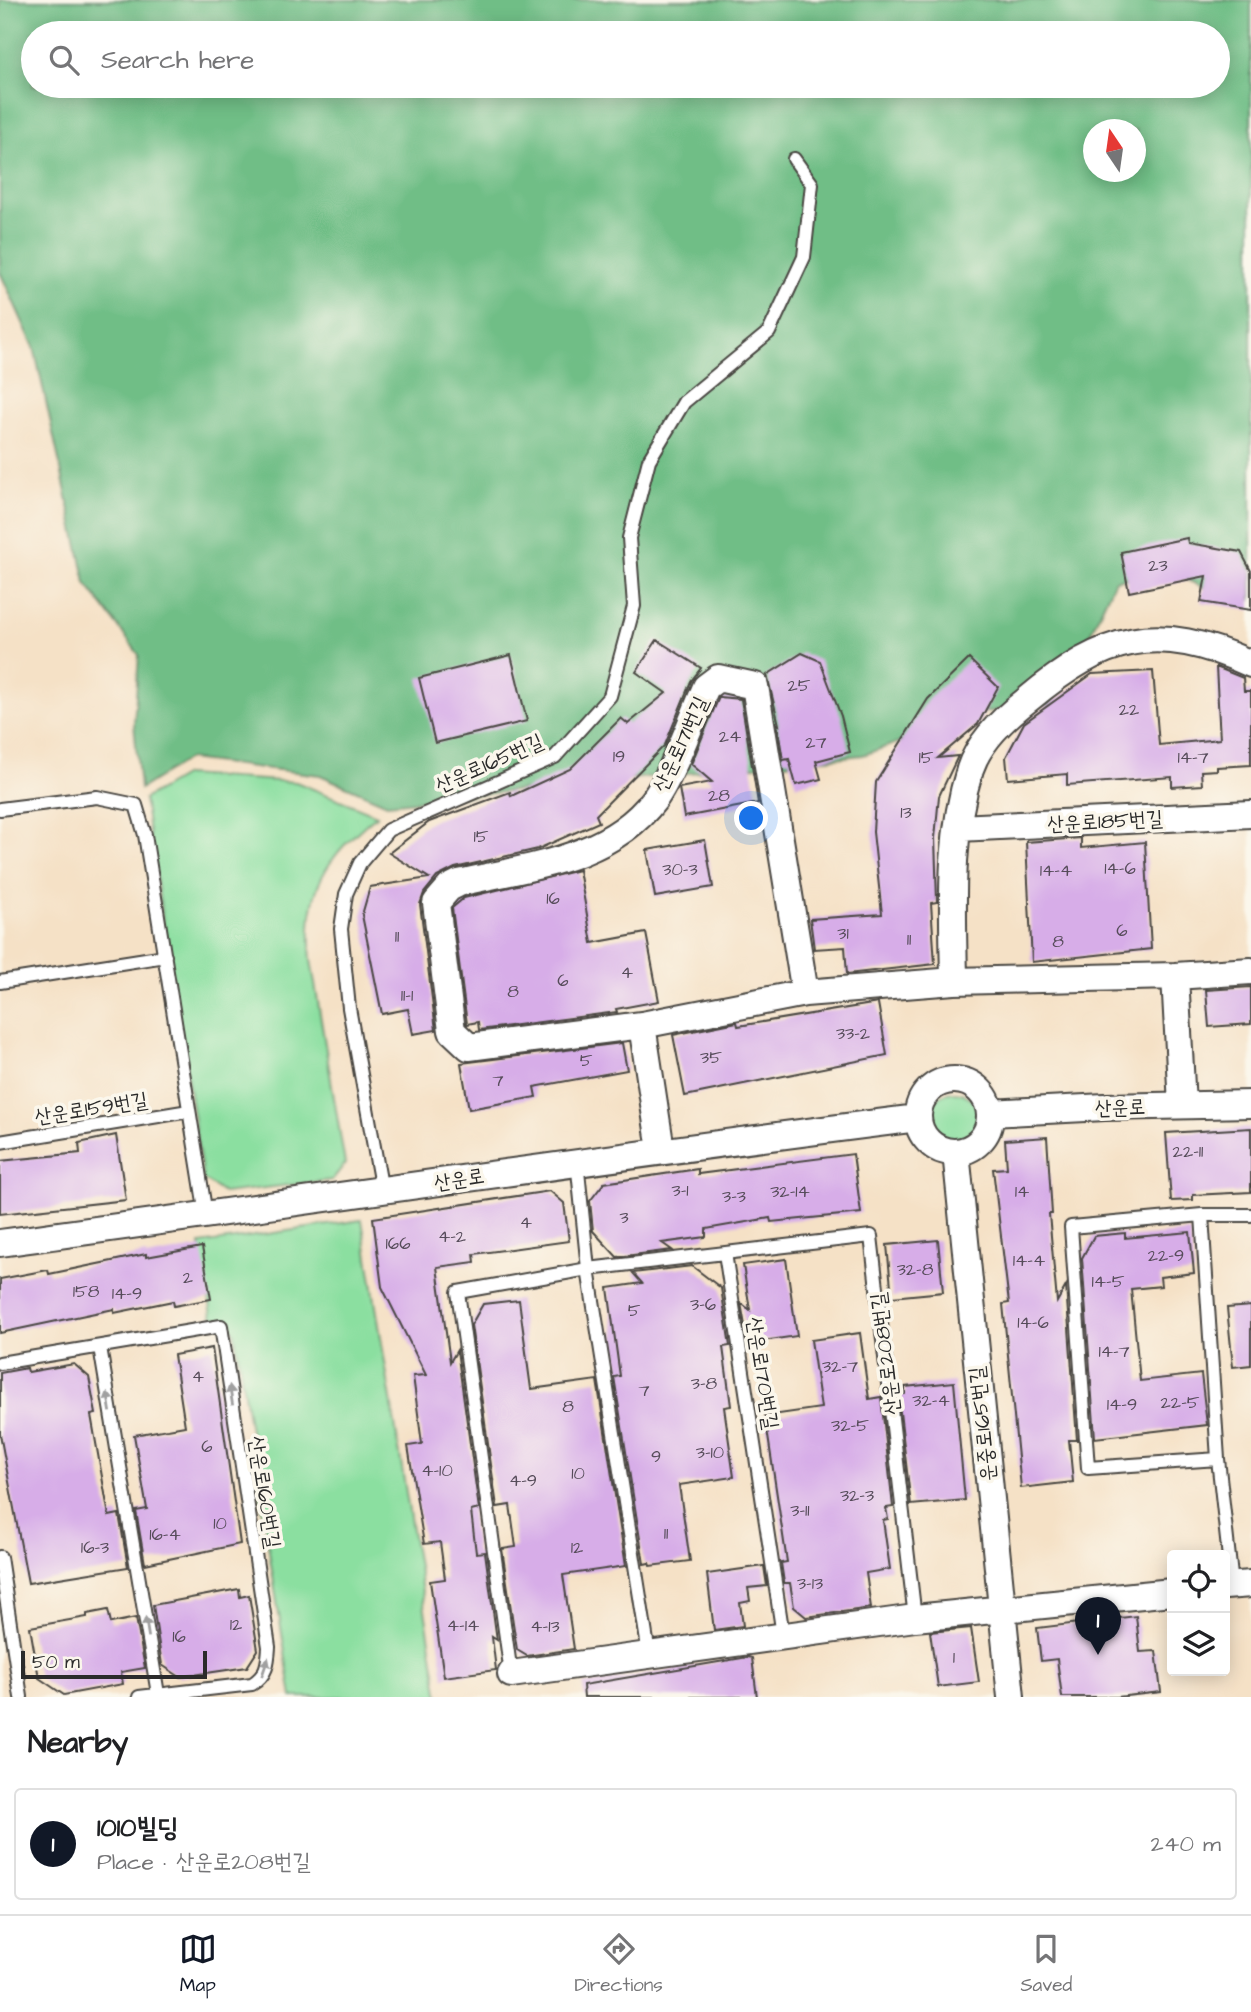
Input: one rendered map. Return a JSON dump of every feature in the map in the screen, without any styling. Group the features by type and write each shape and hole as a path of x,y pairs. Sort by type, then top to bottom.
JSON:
{"street":[{"path":"1251,664 1213,647 1176,639 1125,642 1084,657 1001,721 971,767 952,859 954,981 1175,976 1251,971"},
{"name":"산운로171번길","path":"805,993 755,686 718,678 706,687 654,799 626,828 579,854 459,883 449,888 436,903 452,1031 469,1047 642,1025 805,993 954,981"},
{"name":"산운로185번길","path":"958,828 1251,814"},
{"path":"1175,976 1182,1105"},
{"path":"642,1025 661,1150"},
{"path":"951,1080 973,1085 981,1093 990,1114 984,1135 967,1149 956,1152 934,1146 926,1139 918,1118 919,1107 931,1088 951,1080"},
{"name":"산운로","path":"990,1114 1251,1104"},
{"name":"산운로","path":"0,1244 578,1161 918,1118"},
{"name":"운중로165번길","path":"956,1152 1011,1697"},
{"path":"511,1674 915,1618 1167,1593"}],"lane":[{"name":"산운로165번길","path":"382,1191 349,1008 341,929 346,894 360,863 388,830 555,757 610,696 634,606 629,538 649,460 684,402 769,331 804,257 812,184 794,159"},
{"path":"0,810 97,797 136,806 145,835 206,1215"},
{"path":"0,982 164,956"},
{"name":"산운로159번길","path":"0,1142 189,1111"},
{"path":"578,1161 588,1269 649,1654"},
{"path":"1218,1459 1088,1468 1071,1227 1202,1215 1251,1215"},
{"path":"1202,1215 1218,1459 1236,1585"},
{"name":"산운로208번길","path":"725,1253 871,1236 915,1618"},
{"path":"511,1674 458,1292 588,1269 725,1253"},
{"name":"산운로170번길","path":"725,1253 783,1635"},
{"name":"산운로160번길","path":"0,1363 221,1326 269,1647 268,1665 261,1679 252,1684 139,1697"},
{"path":"100,1347 158,1694"},
{"path":"0,1557 21,1697"}],"green space":[{"path":"0,0 1251,0 1251,600 1234,600 1168,572 1115,580 1081,654 1050,704 985,712 863,755 387,804 320,775 188,759 140,789 134,723 139,655 86,583 34,347 0,272"},
{"path":"185,775 296,782 377,815 331,861 315,895 311,914 311,960 345,1164 332,1180 223,1193 203,1179 144,799"},
{"path":"954,1092 971,1099 978,1116 971,1133 954,1140 937,1133 930,1116 937,1099"},
{"path":"362,1220 439,1697 292,1697 234,1330 212,1316 200,1244"}],"building":[{"path":"1187,538 1188,543 1241,552 1251,571 1251,610 1201,602 1206,576 1129,592 1121,552"},
{"path":"657,640 701,668 691,681 665,745 596,815 599,822 538,849 455,868 437,877 424,893 420,904 436,1030 413,1034 408,1009 382,1014 362,915 370,887 429,878 389,853 429,822 510,792 511,796 570,769 621,718 628,724 666,693 636,672"},
{"path":"802,653 820,661 841,716 850,752 816,761 821,779 796,785 789,759 783,760 777,724 779,725 767,675"},
{"path":"511,655 527,721 435,743 419,678"},
{"path":"969,659 998,687 978,724 938,758 958,756 939,796 935,838 937,902 931,903 935,964 847,974 845,947 814,949 810,919 882,914 873,832 876,782 928,699"},
{"path":"1216,667 1243,678 1244,691 1251,691 1251,765 1201,771 1202,785 1172,787 1172,777 1067,785 1067,774 1008,779 1006,757 1024,723 1092,674 1153,671 1159,745 1220,739"},
{"path":"719,697 741,699 758,803 684,817 679,788 712,782 691,764"},
{"path":"1081,838 1081,848 1145,842 1151,949 1032,962 1026,842"},
{"path":"705,840 713,887 655,897 647,850"},
{"path":"579,870 592,943 646,933 659,1001 616,1009 617,1012 479,1030 478,1022 467,1024 452,908 464,898"},
{"path":"1251,987 1251,1024 1209,1027 1206,990"},
{"path":"878,1003 887,1055 685,1096 673,1035 737,1022 738,1026"},
{"path":"622,1043 627,1070 534,1087 536,1097 469,1109 461,1063"},
{"path":"1251,1128 1251,1192 1193,1195 1193,1200 1171,1201 1166,1133"},
{"path":"116,1135 126,1200 0,1214 0,1161 80,1153 79,1143"},
{"path":"1047,1137 1052,1214 1049,1214 1057,1302 1066,1286 1077,1440 1069,1440 1073,1482 1021,1488 1003,1304 1009,1303 993,1169 1007,1168 1005,1140"},
{"path":"853,1154 861,1213 771,1222 770,1218 706,1229 706,1237 662,1243 672,1250 617,1257 593,1231 590,1201 604,1183 698,1169 698,1174"},
{"path":"550,1191 564,1203 569,1241 474,1254 475,1262 437,1267 450,1362 457,1350 479,1509 471,1511 476,1553 485,1552 497,1640 492,1637 496,1670 444,1677 430,1581 445,1579 440,1542 424,1544 408,1446 422,1444 413,1376 426,1375 382,1287 373,1218"},
{"path":"1190,1232 1194,1273 1160,1277 1161,1286 1131,1289 1140,1381 1201,1374 1207,1425 1095,1438 1082,1258 1094,1236 1125,1233 1125,1238"},
{"path":"938,1240 943,1292 892,1297 887,1245"},
{"path":"202,1247 211,1299 174,1306 173,1301 114,1313 114,1309 0,1333 0,1279 48,1270 49,1274 146,1254 146,1257"},
{"path":"786,1259 797,1336 748,1343 741,1303 750,1310 743,1265"},
{"path":"692,1266 721,1288 730,1346 723,1347 731,1406 724,1407 734,1477 679,1485 690,1561 650,1566 649,1563 644,1564 614,1377 620,1376 608,1288 642,1283 633,1273"},
{"path":"519,1300 531,1389 597,1380 626,1566 563,1575 574,1649 527,1656 517,1650 502,1549 516,1547 510,1505 497,1507 471,1325 483,1304"},
{"path":"1251,1306 1251,1365 1233,1367 1227,1308"},
{"path":"860,1333 869,1399 881,1397 893,1507 886,1508 888,1519 883,1520 890,1569 866,1573 871,1608 806,1617 794,1607 790,1583 784,1583 781,1563 787,1562 765,1416 821,1408 811,1340"},
{"path":"212,1348 240,1544 145,1564 136,1511 147,1509 134,1435 185,1426 174,1355"},
{"path":"74,1364 89,1377 96,1414 91,1415 109,1516 119,1514 128,1567 28,1583 0,1434 0,1373 27,1368 28,1372"},
{"path":"954,1382 965,1500 911,1505 898,1395 905,1394 905,1387"},
{"path":"764,1566 767,1586 748,1588 750,1601 740,1603 743,1626 714,1630 707,1574"},
{"path":"239,1589 240,1597 249,1595 258,1650 247,1667 180,1677 162,1665 153,1605"},
{"path":"108,1610 111,1623 136,1618 145,1668 121,1672 123,1684 64,1695 39,1678 30,1627 87,1617 87,1614"},
{"path":"1136,1616 1140,1652 1156,1651 1161,1692 1117,1697 1062,1697 1057,1659 1041,1661 1037,1628"},
{"path":"971,1628 979,1682 938,1687 930,1632"},
{"path":"752,1658 757,1697 584,1697 583,1685"}],"place":[{"name":"1010빌딩","path":"1098,1655"}]}
